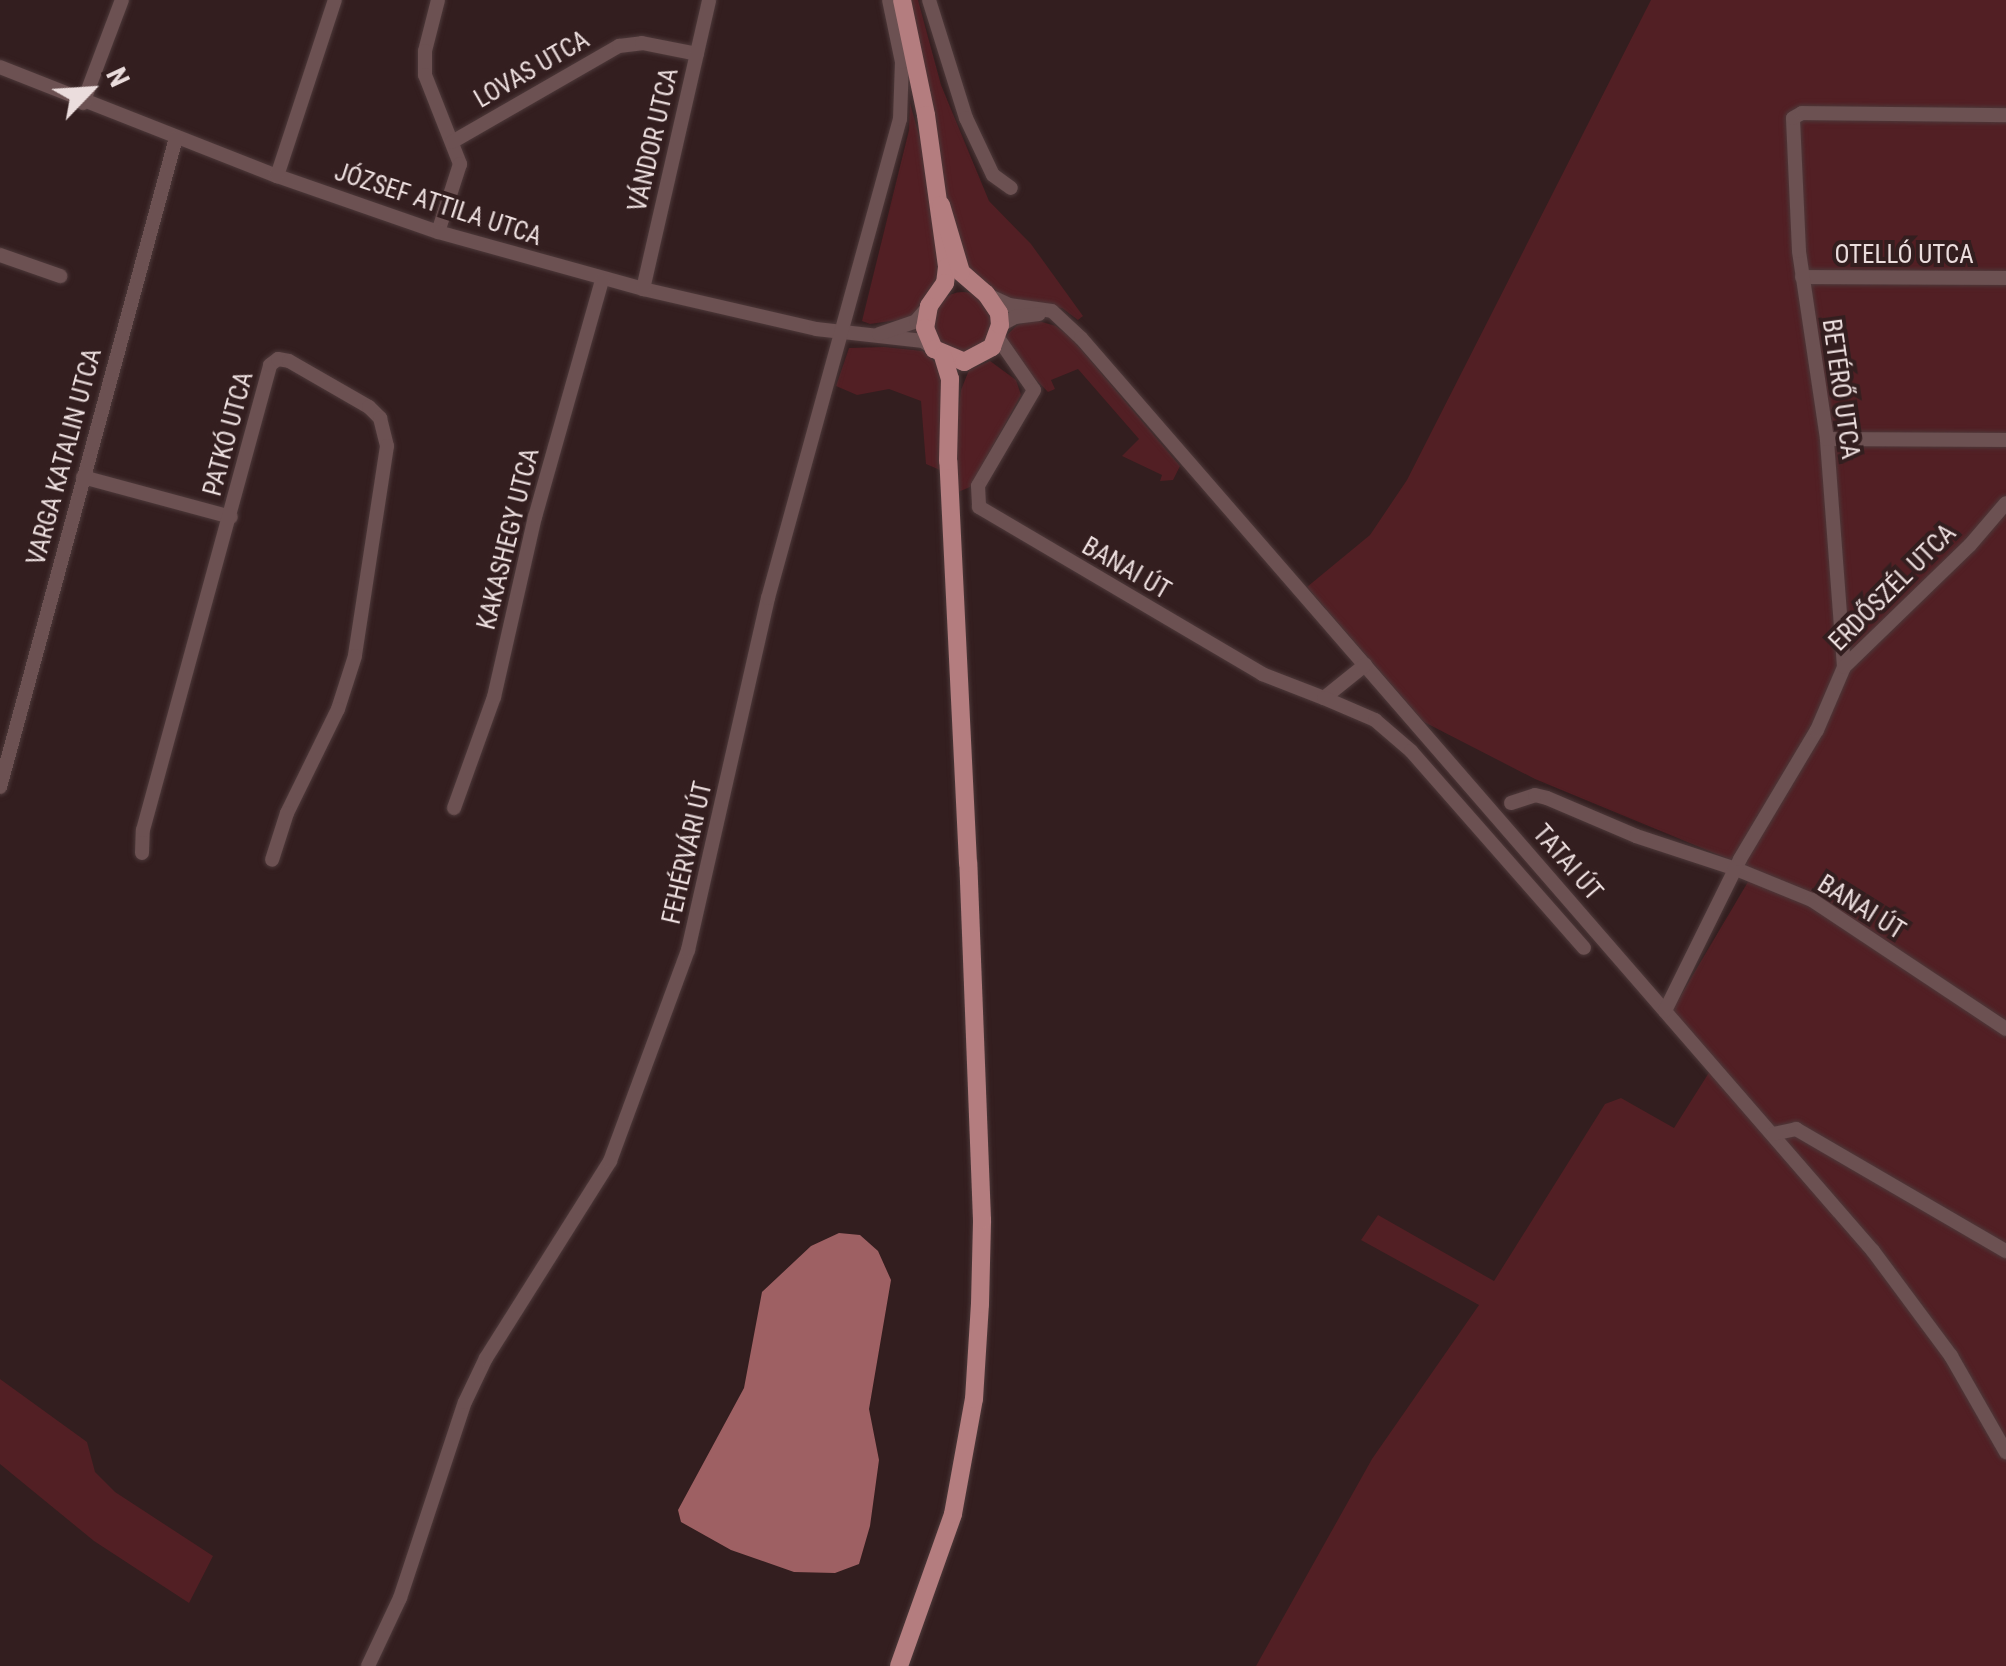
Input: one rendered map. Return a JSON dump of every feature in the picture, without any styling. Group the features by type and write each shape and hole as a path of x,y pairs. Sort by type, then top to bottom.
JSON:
{"main road":[{"path":"902,0 941,205 958,264 999,313 999,332 960,380 950,408"},
{"path":"900,1666 953,1514 974,1399 980,1304 982,1220 948,461 949,372 925,328 932,302 947,276 941,205"},
{"path":"932,302 954,286 981,291"},
{"path":"938,352 979,357"}],"street":[{"path":"83,102 122,0"},
{"path":"277,176 334,0"},
{"path":"438,0 425,51 425,75 460,164 438,232"},
{"name":"VÁNDOR UTCA","path":"643,289 709,0"},
{"name":"FEHÉRVÁRI ÚT","path":"368,1666 400,1598 464,1402 486,1358 610,1161 670,1006 702,896 768,598 900,119 902,62 889,0"},
{"path":"929,0 966,118 993,175 1011,188"},
{"name":"LOVAS UTCA","path":"452,142 619,46 642,43 697,54"},
{"name":"JÓZSEF ATTILA UTCA","path":"0,67 176,138 438,232 602,280 842,332 923,341 938,352"},
{"name":"BETÉRŐ UTCA","path":"1844,667 1826,440 1802,277 1793,118 1802,114 2006,114"},
{"name":"VARGA KATALIN UTCA","path":"0,788 176,138"},
{"path":"0,255 60,276"},
{"name":"OTELLÓ UTCA","path":"1802,277 2006,278"},
{"name":"KAKASHEGY UTCA","path":"454,808 494,697 535,518 602,280"},
{"name":"TATAI ÚT","path":"981,291 1008,305 1052,311 1068,324 1873,1250 1951,1356 2006,1452"},
{"name":"JÓZSEF ATTILA UTCA","path":"877,335 916,321 932,302"},
{"path":"1034,390 999,332 1034,314 1068,324"},
{"path":"979,357 1000,361 1034,390"},
{"name":"PATKÓ UTCA","path":"142,853 142,830 231,518 270,365 278,360 289,361 380,418 387,446 355,656 338,709 287,813 272,860"},
{"name":"BANAI ÚT","path":"1034,390 978,486 980,507 1262,674 1324,698"},
{"path":"1826,440 2006,440"},
{"path":"83,477 231,518"},
{"name":"ERDŐSZÉL UTCA","path":"1665,1011 1736,869 1817,730 1844,667 1970,545 2006,503"},
{"path":"1324,698 1366,665"},
{"name":"TATAI ÚT","path":"1324,698 1375,720 1410,751 1584,948"},
{"path":"1410,751 1426,733"},
{"name":"BANAI ÚT","path":"1511,803 1534,796 1547,798 1636,836 1736,869 1812,900 2006,1029"},
{"path":"1773,1134 1796,1129 2006,1251"}],"shaded area":[{"path":"908,0 918,0 941,85 989,201 1031,244 1083,316 1078,320 1062,308 1014,302 969,274 950,215"},
{"path":"1651,0 2006,0 2006,1666 1256,1666 1372,1459 1479,1305 1361,1240 1378,1215 1494,1281 1605,1104 1621,1098 1674,1128 1710,1071 1665,1022 1755,870 1535,779 1424,722 1307,587 1370,535 1407,480"},
{"path":"910,103 929,171 940,280 912,318 870,324 862,321 909,130"},
{"path":"963,292 984,301 993,322 984,343 963,352 942,343 933,322 942,301"},
{"path":"1035,320 1056,326 1072,339 1180,466 1173,480 1160,481 1162,475 1122,456 1139,439 1078,369 1051,380 1055,389 1048,392 1013,356 1003,339 1017,325"},
{"path":"849,348 923,351 943,370 947,473 926,464 921,401 889,389 857,395 836,386"},
{"path":"990,361 1016,380 1021,395 970,487 956,493 953,454 961,390 969,370"},
{"path":"839,1233 860,1235 878,1251 891,1280 869,1409 879,1460 870,1526 859,1564 835,1573 794,1572 731,1550 681,1522 678,1510 744,1388 762,1292 811,1246"},
{"path":"0,1379 87,1442 95,1472 115,1492 213,1556 189,1603 94,1541 0,1464"}]}
